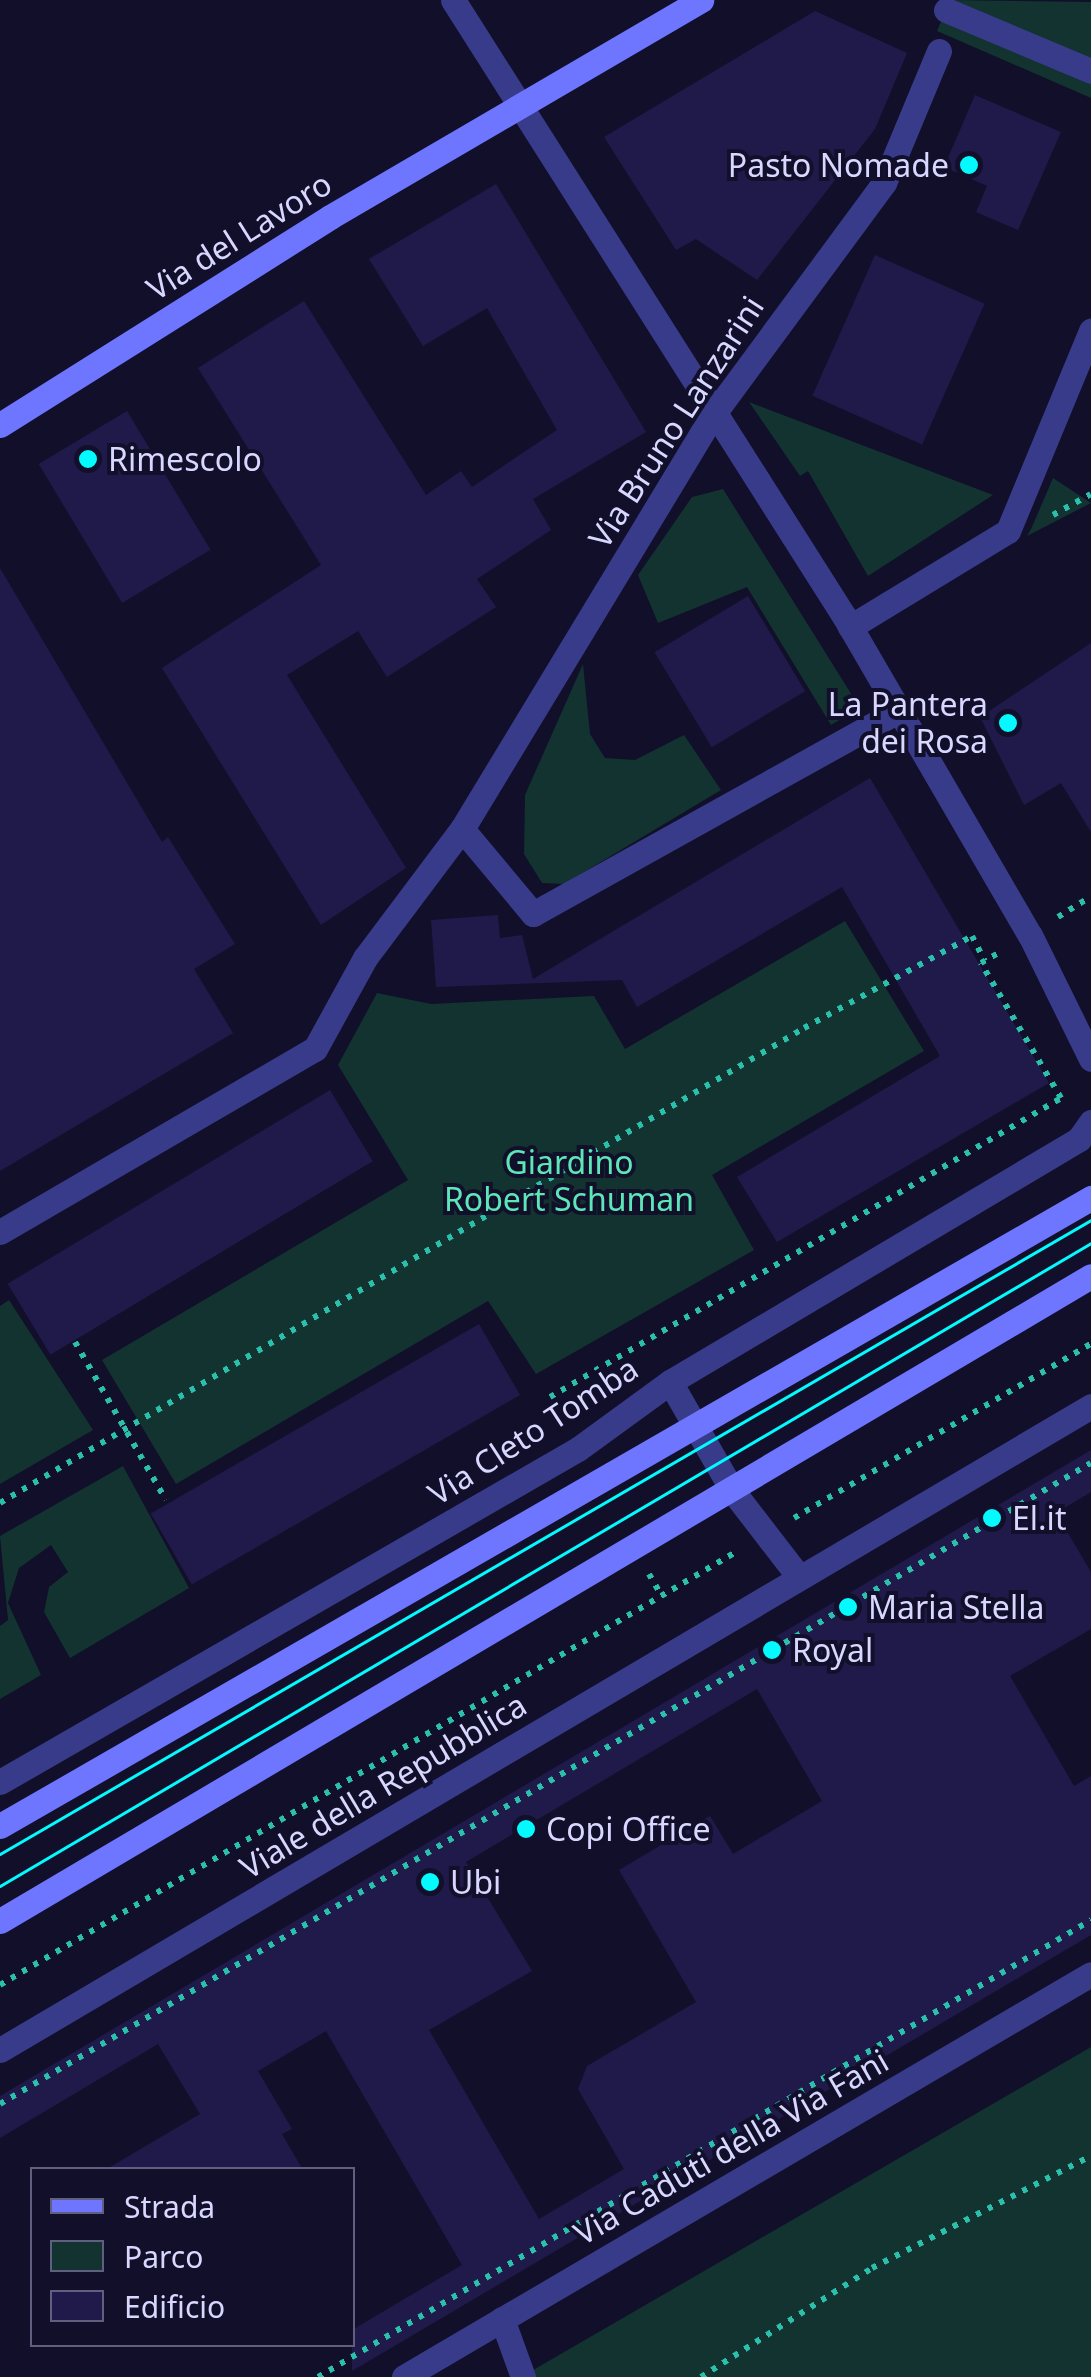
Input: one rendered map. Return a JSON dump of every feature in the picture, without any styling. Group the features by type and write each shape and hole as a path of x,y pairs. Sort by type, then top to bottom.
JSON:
{"main road":[{"name":"Via del Lavoro","path":"0,425 516,106 701,0"},
{"path":"0,1826 1091,1198"},
{"path":"0,1922 1091,1276"}],"street":[{"path":"453,0 516,106 850,627 1091,1059"},
{"path":"946,10 1091,72"},
{"name":"Via Bruno Lanzarini","path":"0,1232 315,1049 365,958 462,829 715,412 884,183 939,50"},
{"path":"850,627 1008,531 1091,331"},
{"path":"462,829 533,914 899,710"},
{"name":"Via Cleto Tomba","path":"0,1782 562,1458 670,1382 1079,1138 1091,1122"},
{"path":"670,1382 732,1490 799,1577"},
{"name":"Viale della Repubblica","path":"0,2050 1091,1406"},
{"name":"Via Caduti della Via Fani","path":"404,2377 1091,1974"},
{"path":"502,2319 523,2377"}],"path":[{"path":"0,1503 972,936 984,961"},
{"path":"568,1430 550,1397 1061,1098"},
{"path":"74,1342 166,1500"},
{"path":"831,1497 1091,1344"},
{"path":"0,2104 1091,1463"},
{"name":"Viale della Repubblica","path":"0,1985 710,1567"},
{"path":"648,1571 661,1596"},
{"path":"318,2377 1091,1920"},
{"path":"701,2377 872,2268 1091,2156"}],"green space":[{"path":"950,0 1091,2 1091,98 937,31"},
{"path":"749,402 993,495 868,576 808,471 800,476"},
{"path":"1053,478 1091,503 1027,536 1032,527"},
{"path":"723,489 860,708 831,725 747,587 658,623 638,575 692,497"},
{"path":"583,664 590,734 605,758 635,760 684,735 721,790 564,884 542,883 524,854 525,795"},
{"name":"Giardino Robert Schuman","path":"845,921 924,1051 712,1175 754,1250 536,1374 488,1301 176,1484 102,1360 408,1180 338,1065 377,993 431,1004 594,996 625,1049"},
{"path":"9,1300 93,1430 0,1484 0,1306"},
{"path":"123,1466 189,1588 70,1658 44,1612 49,1587 68,1572 51,1545 19,1568 8,1603 41,1675 0,1699 0,1626 8,1620 0,1536"},
{"path":"1091,2047 1091,2377 521,2377"}],"building":[{"path":"815,11 907,53 875,129 757,280 696,239 676,250 604,137"},
{"path":"975,95 1061,132 1018,230 976,212 987,186 944,167"},
{"path":"496,184 646,432 533,499 551,530 477,579 496,607 387,677 358,631 287,675 406,868 321,925 162,668 321,565 198,368 304,301 426,495 461,471 472,487 557,430 487,308 423,346 369,259"},
{"path":"875,255 985,304 922,444 812,396"},
{"path":"127,411 210,550 122,603 39,464"},
{"path":"0,568 162,842 168,837 235,944 194,969 233,1033 0,1171"},
{"path":"748,596 805,691 712,747 655,652"},
{"path":"1091,643 1091,832 1061,783 1024,805 980,717"},
{"path":"870,778 1049,1083 777,1242 737,1177 940,1056 842,887 637,1007 622,980 436,987 431,920 498,915 500,938 522,935 533,979"},
{"path":"330,1090 373,1161 50,1355 8,1284"},
{"path":"479,1324 520,1395 192,1585 151,1514"},
{"path":"1091,1450 1091,1492 1056,1513 1091,1572 1091,1629 1010,1676 1074,1786 1091,1776 1091,1935 352,2371 355,2328 462,2265 326,2031 258,2071 292,2129 282,2134 301,2167 110,2167 200,2114 158,2044 0,2138 0,2096","holes":["757,1689 822,1801 733,1854 710,1816 619,1870 696,2002 587,2066 578,2089 624,2169 539,2219 429,2030 532,1971 466,1862"]}],"tram line":[{"path":"0,1854 1091,1220"},
{"path":"0,1886 1091,1243"}],"place":[{"name":"Pasto Nomade","path":"969,165"},
{"name":"Rimescolo","path":"88,459"},
{"name":"La Pantera dei Rosa","path":"1008,723"},
{"name":"El.it","path":"992,1518"},
{"name":"Maria Stella","path":"848,1607"},
{"name":"Royal","path":"772,1650"},
{"name":"Copi Office","path":"526,1829"},
{"name":"Ubi","path":"430,1882"}]}
